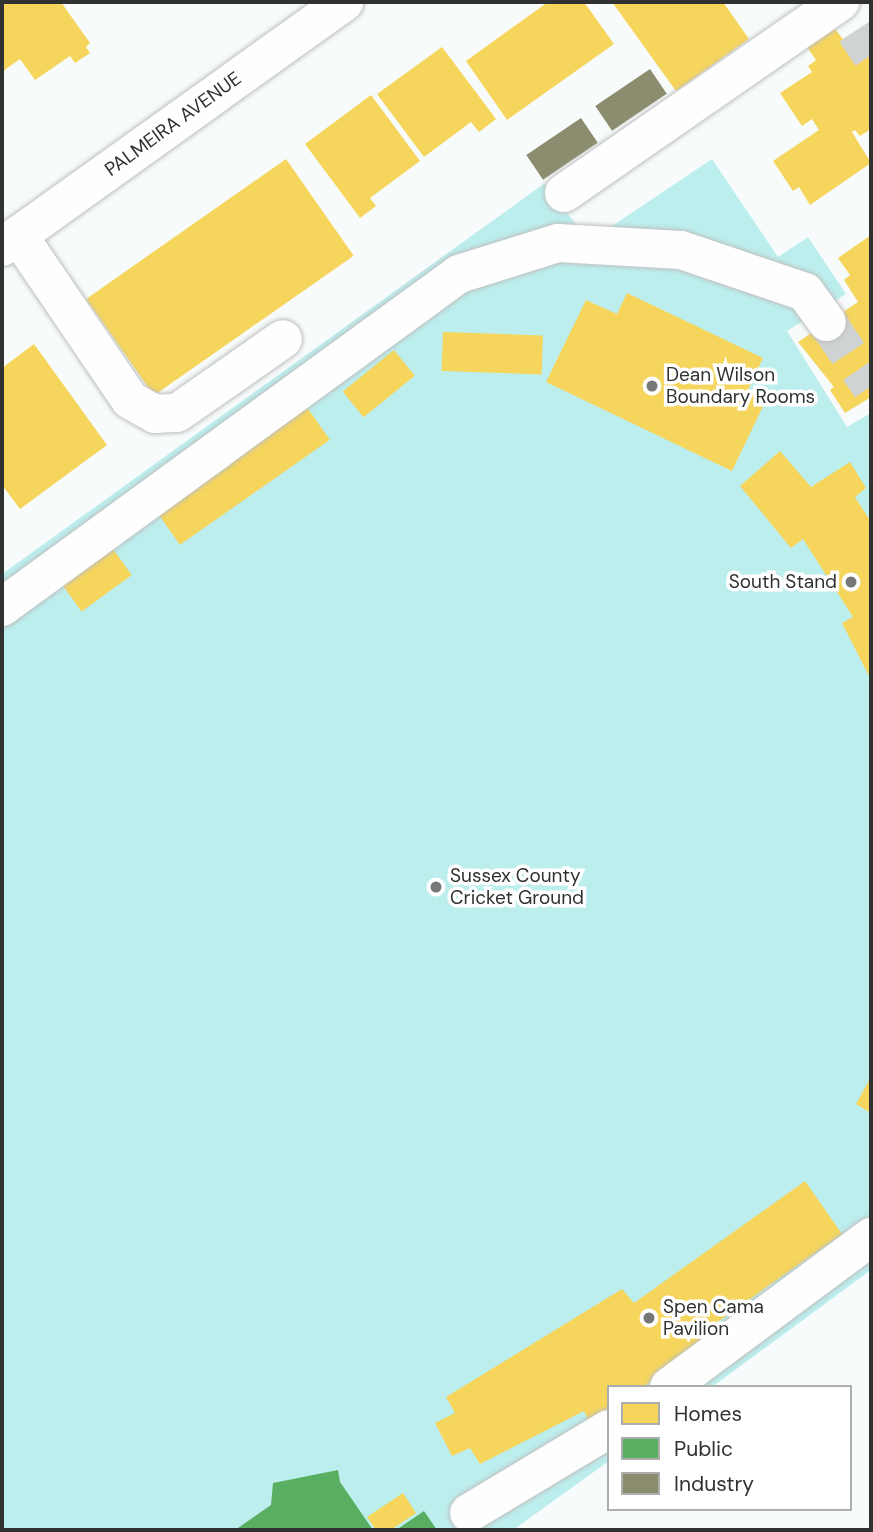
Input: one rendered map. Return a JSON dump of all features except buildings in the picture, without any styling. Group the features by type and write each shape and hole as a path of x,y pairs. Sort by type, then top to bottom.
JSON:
{"street":[{"name":"PALMEIRA AVENUE","path":"10,241 344,2"},
{"path":"564,193 844,13"},
{"path":"10,241 130,400 155,414 177,413 283,340"},
{"path":"2,607 459,274 558,243 681,250 806,292 827,322"},
{"path":"672,1385 871,1237"},
{"path":"470,1513 607,1430"}],"shaded area":[{"name":"Sussex County Cricket Ground","path":"712,159 778,257 808,237 846,294 787,331 847,427 871,413 871,1270 715,1385 607,1385 607,1462 513,1530 2,1530 2,574 545,183 578,227 612,226"}],"tunnel":[{"path":"855,31 871,55"},
{"path":"827,322 871,387"}],"place":[{"name":"Dean Wilson Boundary Rooms","path":"652,386"},
{"name":"South Stand","path":"851,582"},
{"name":"Sussex County Cricket Ground","path":"436,887"},
{"name":"Spen Cama Pavilion","path":"649,1318"}]}
